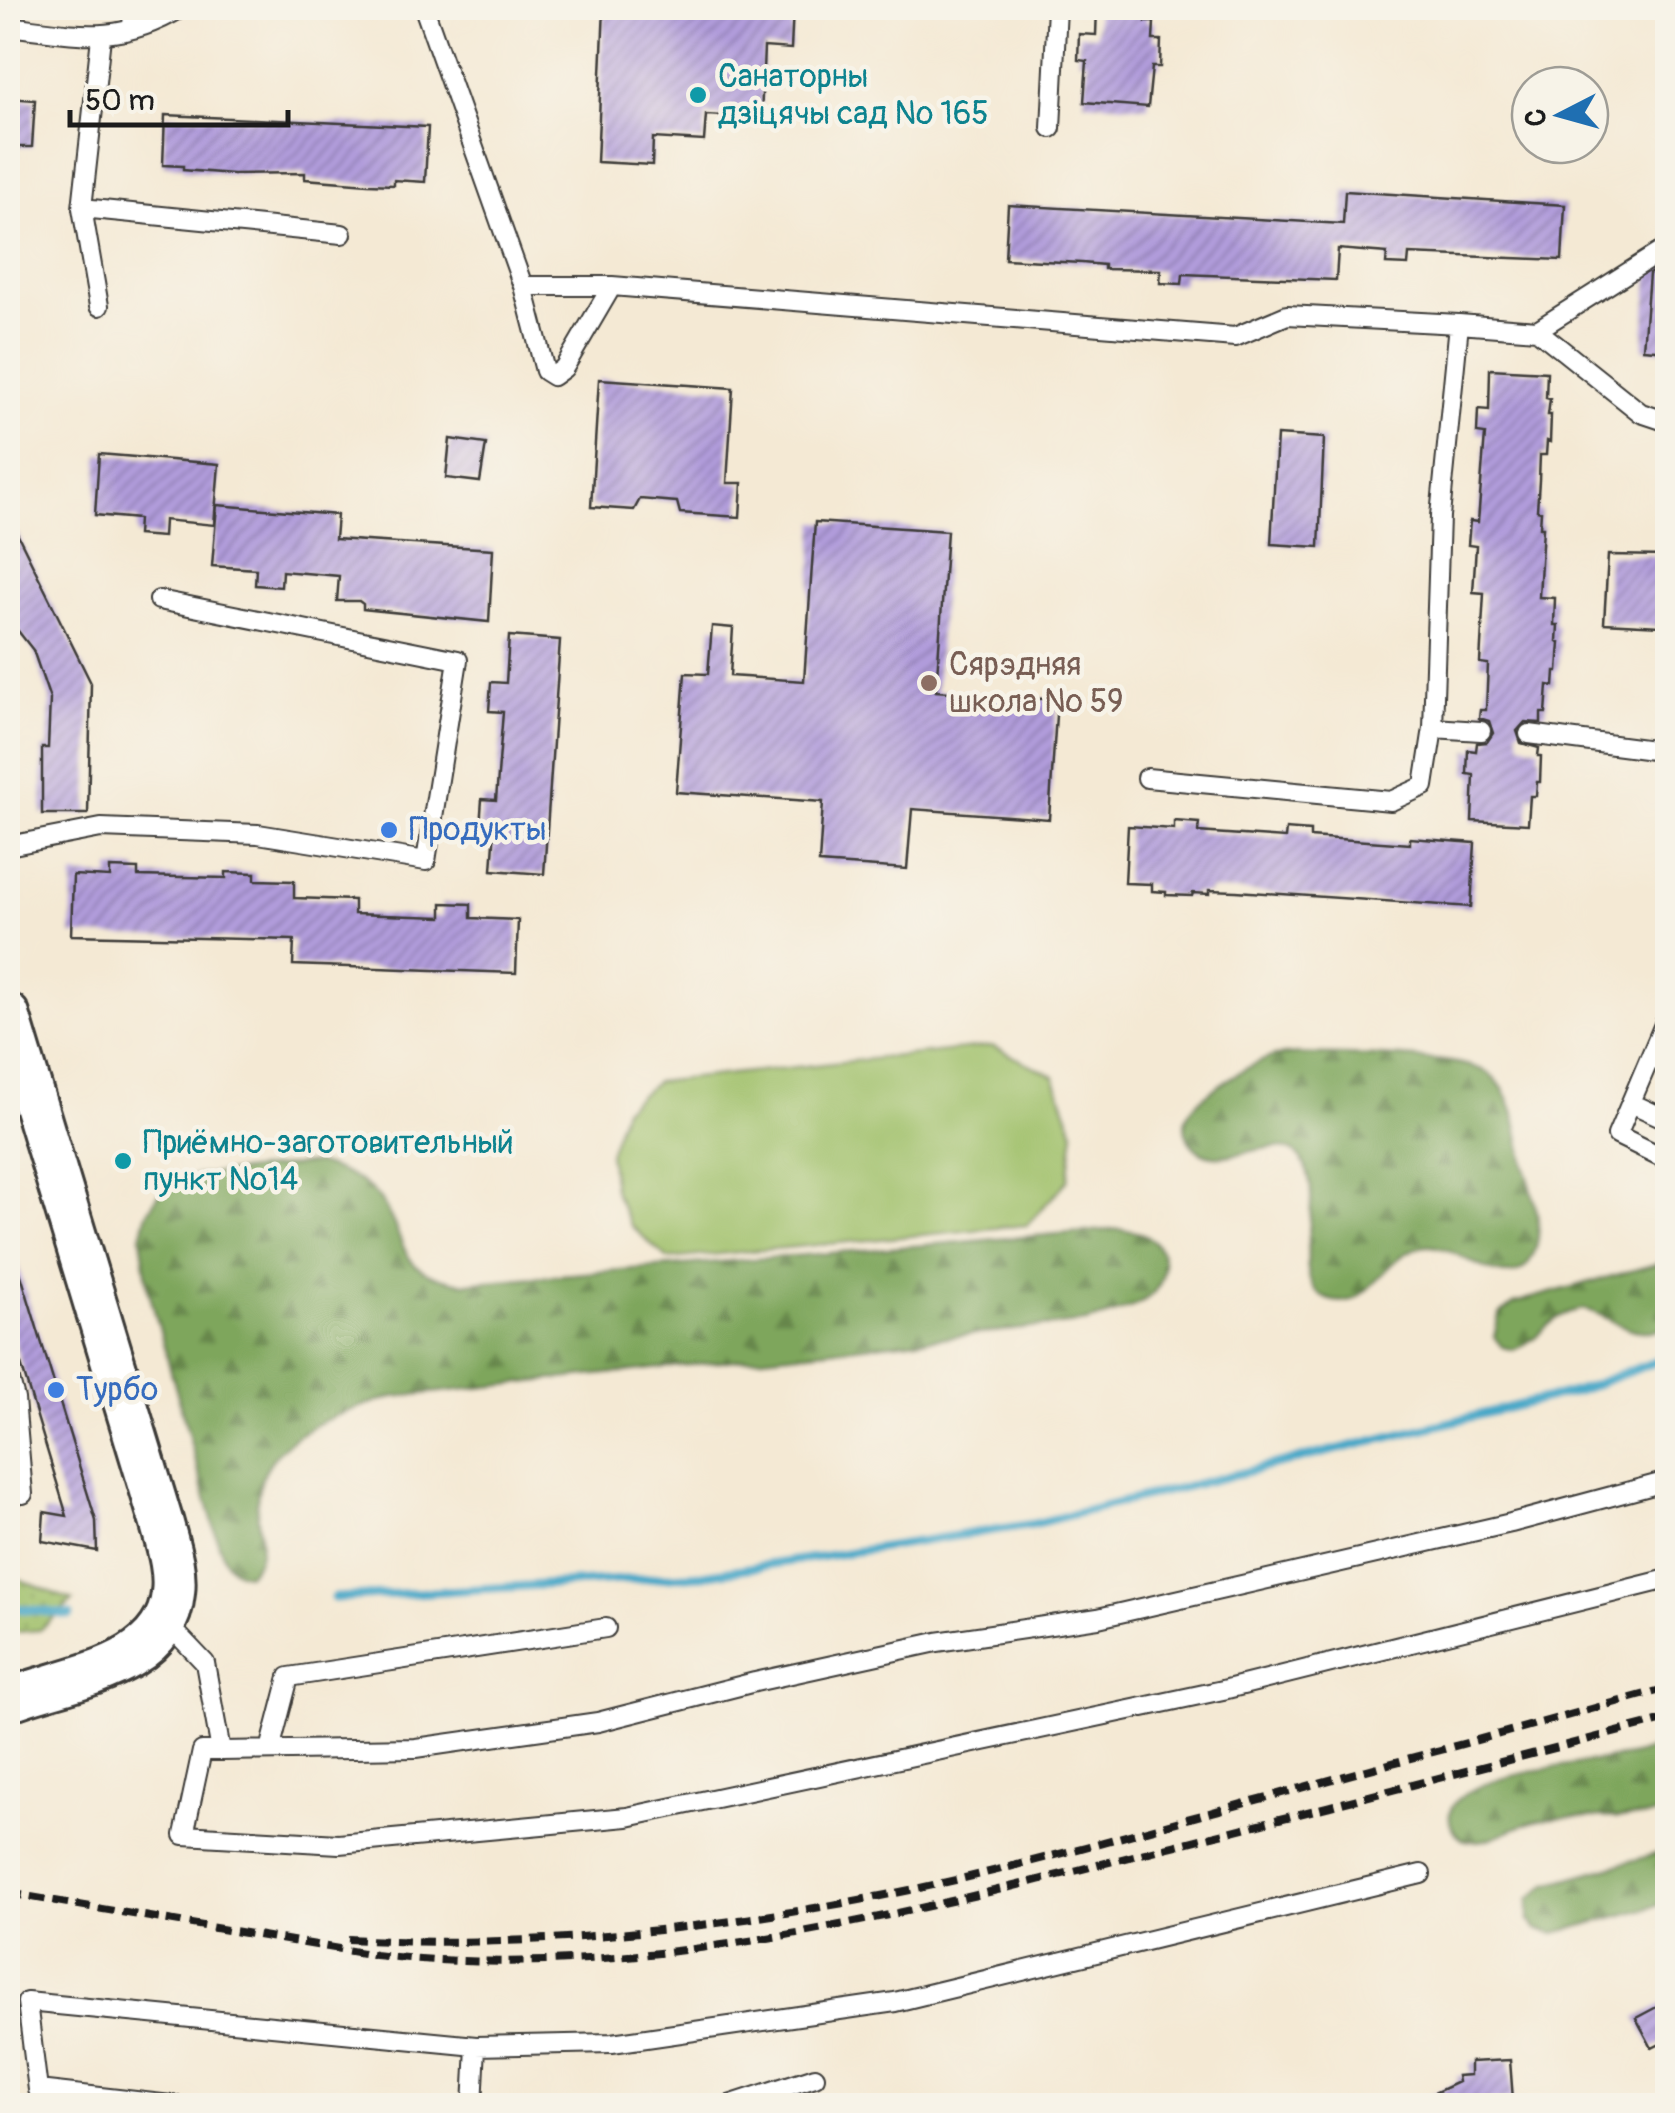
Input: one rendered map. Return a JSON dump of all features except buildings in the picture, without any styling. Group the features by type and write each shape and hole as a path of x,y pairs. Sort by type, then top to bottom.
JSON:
{"street":[{"path":"8,1015 33,1117 169,1552 174,1592 165,1622 128,1658 8,1700"}],"lane":[{"path":"132,29 133,8"},
{"path":"8,26 102,36 132,29 181,8"},
{"path":"424,8 523,286 542,365 552,376 564,368 612,286"},
{"path":"1050,128 1056,8"},
{"path":"99,306 82,208 102,36"},
{"path":"82,208 342,234"},
{"path":"1537,330 1668,246"},
{"path":"523,286 612,286 1235,337 1287,316 1537,330 1641,413 1668,422"},
{"path":"1148,778 1391,800 1424,786 1433,728 1440,516 1459,324"},
{"path":"8,846 101,828 258,834 426,862 458,660 159,600"},
{"path":"1433,728 1481,731"},
{"path":"1529,734 1668,752"},
{"path":"1668,1014 1617,1135 1668,1160"},
{"path":"1630,1103 1668,1120"},
{"path":"8,1372 23,1494 8,1491"},
{"path":"1668,1480 1511,1523 1098,1618 937,1642 598,1722 416,1748 202,1751 184,1835 340,1844 628,1818 1223,1690 1668,1578"},
{"path":"165,1622 205,1663 220,1751"},
{"path":"270,1750 289,1677 606,1628"},
{"path":"180,2106 38,2090 27,2002 476,2046 612,2042 894,2002 1421,1874"},
{"path":"473,2106 476,2046"},
{"path":"726,2106 815,2077"}],"green space":[{"path":"992,1046 1054,1076 1074,1132 1068,1180 1027,1225 668,1259 630,1225 614,1190 609,1153 624,1108 656,1082"},
{"path":"1298,1054 1429,1059 1477,1068 1491,1075 1511,1105 1536,1206 1538,1238 1527,1265 1516,1273 1502,1274 1427,1246 1400,1258 1354,1298 1342,1302 1327,1299 1315,1290 1307,1260 1310,1183 1305,1166 1295,1153 1266,1148 1233,1155 1202,1153 1190,1142 1185,1128 1193,1106 1227,1080 1266,1059"},
{"path":"315,1163 351,1176 375,1193 415,1264 425,1272 464,1283 1119,1229 1152,1240 1162,1256 1163,1275 1154,1292 1139,1303 1086,1322 394,1397 351,1410 306,1430 272,1460 261,1480 257,1503 259,1559 247,1574 240,1573 225,1559 218,1542 148,1288 141,1237 157,1196 173,1182 194,1176"},
{"path":"1667,1261 1667,1328 1632,1329 1584,1309 1561,1316 1513,1350 1502,1347 1494,1337 1499,1315 1514,1303"},
{"path":"8,1576 73,1601 40,1630 8,1633"},
{"path":"1667,1742 1667,1813 1552,1818 1481,1841 1462,1839 1451,1824 1450,1813 1459,1799 1477,1787 1534,1771 1638,1754"},
{"path":"1667,1851 1667,1903 1555,1933 1536,1929 1529,1920 1529,1899 1548,1884"}],"waterway":[{"path":"334,1598 703,1575 1033,1524 1577,1391 1668,1357"},
{"path":"8,1607 70,1615"}],"railway":[{"path":"348,1939 489,1941 630,1933 841,1903 1023,1864 1668,1688"},
{"path":"8,1893 375,1955 472,1961 569,1960 666,1952 762,1939 952,1901 1668,1719"}],"place":[{"name":"Санаторны дзіцячы сад № 165","path":"698,95"},
{"name":"Сярэдняя школа № 59","path":"929,683"},
{"name":"Продукты","path":"389,830"},
{"name":"Приёмно-заготовительный пункт №14","path":"123,1161"},
{"name":"Турбо","path":"56,1390"}]}
